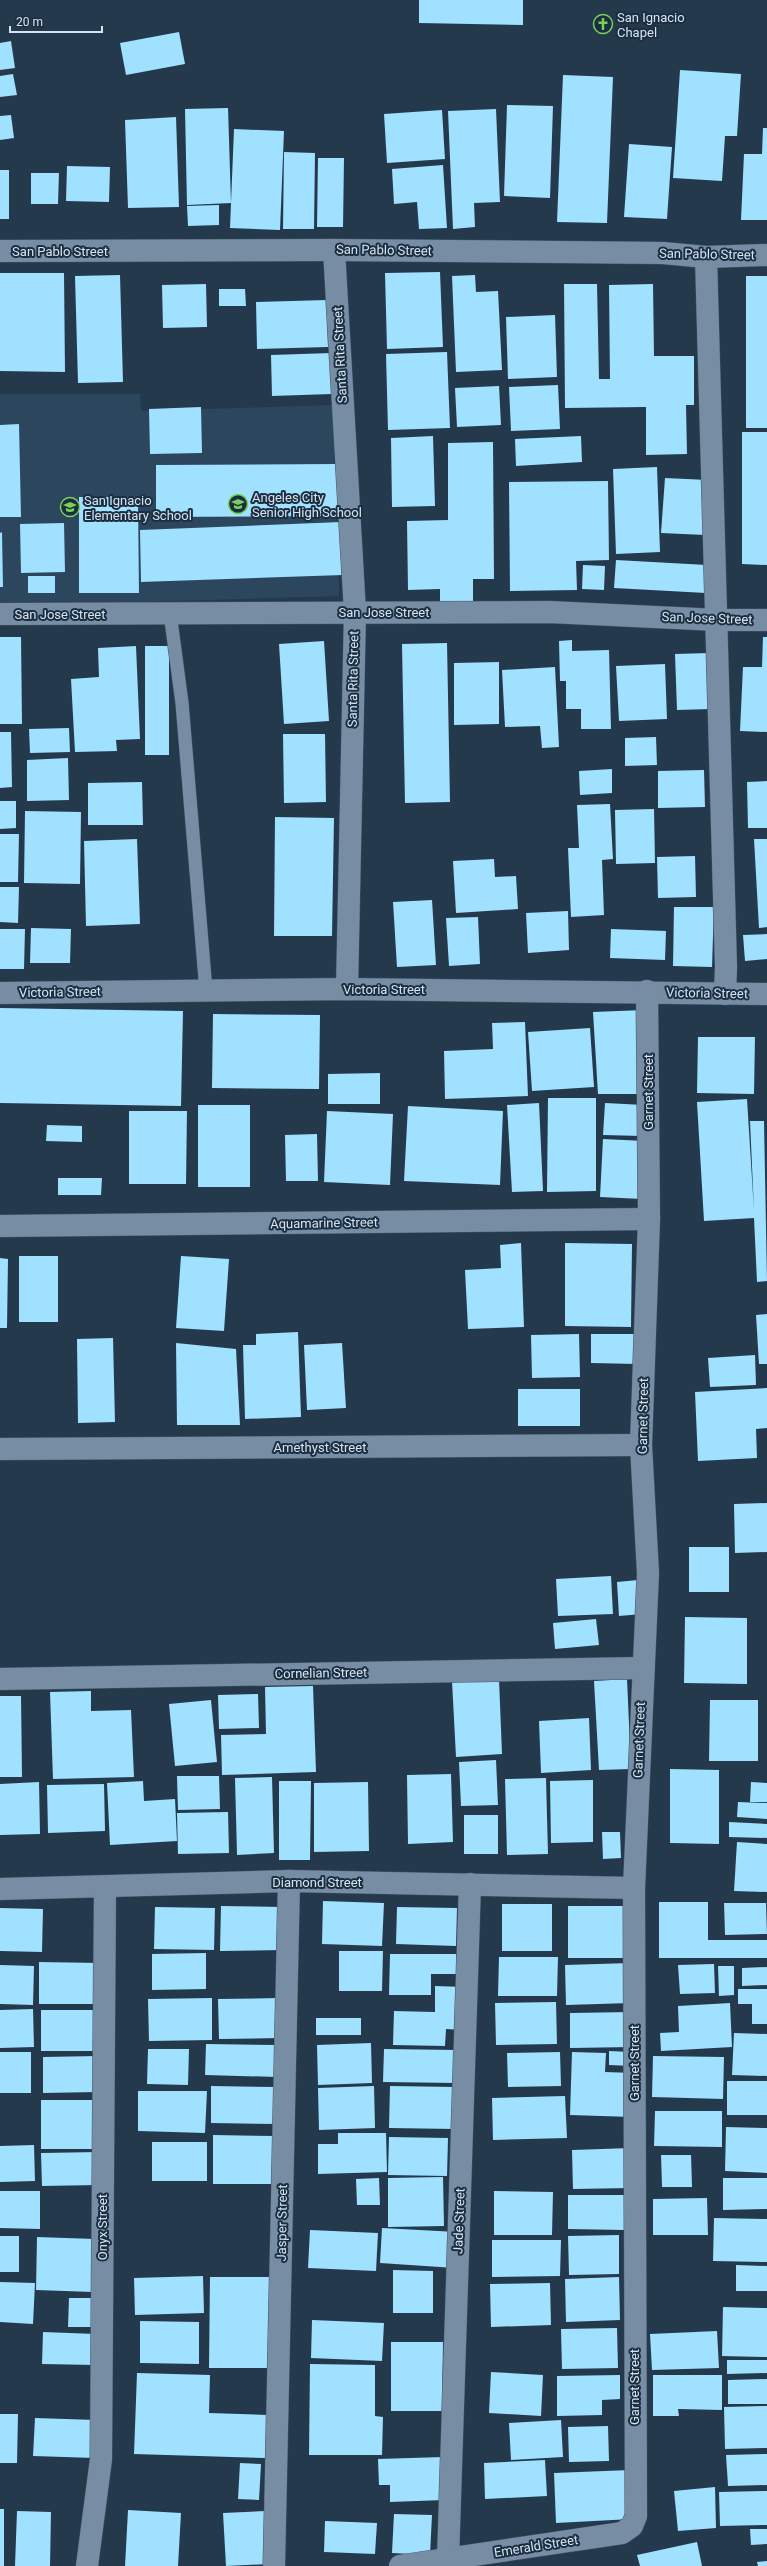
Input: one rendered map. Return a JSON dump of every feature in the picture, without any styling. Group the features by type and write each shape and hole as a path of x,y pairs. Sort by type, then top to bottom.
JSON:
{"street":[{"name":"San Pablo Street","path":"0,251 334,250 663,253 706,256 767,255"},
{"name":"Santa Rita Street","path":"334,250 355,612 347,989"},
{"path":"706,256 718,620 725,994"},
{"name":"San Jose Street","path":"0,614 549,612 718,620 767,620"},
{"name":"Victoria Street","path":"0,993 347,989 647,991 767,994"},
{"name":"Garnet Street","path":"634,2488 634,1888 642,1668 648,1572 641,1445 649,1219 647,991"},
{"name":"Aquamarine Street","path":"0,1226 649,1219"},
{"name":"Amethyst Street","path":"0,1449 641,1445"},
{"name":"Cornelian Street","path":"0,1680 642,1668"},
{"name":"Diamond Street","path":"0,1889 289,1881 634,1888"},
{"name":"Jasper Street","path":"274,2566 289,1881"},
{"name":"Jade Street","path":"448,2560 470,1884"},
{"name":"Onyx Street","path":"87,2566 101,2459 105,1887"},
{"name":"Emerald Street","path":"400,2566 622,2533 632,2526 636,2516 634,2488"}],"lane":[{"path":"170,613 182,710 206,991"}],"shaded area":[{"path":"0,394 140,394 141,411 333,405 339,596 140,602 0,602"}],"building":[{"path":"419,0 523,0 523,25 419,23"},
{"path":"179,32 185,64 126,75 120,43"},
{"path":"11,41 15,68 0,70 0,43"},
{"path":"680,70 741,74 737,136 725,136 722,181 673,178"},
{"path":"13,74 17,95 0,97 0,76"},
{"path":"563,75 613,77 607,223 557,222"},
{"path":"507,105 553,106 550,198 504,196"},
{"path":"228,108 231,203 187,205 185,109"},
{"path":"496,109 500,202 474,203 475,227 453,229 448,111"},
{"path":"442,110 445,159 387,163 384,114"},
{"path":"11,115 14,138 0,140 0,116"},
{"path":"176,117 179,207 128,208 125,120"},
{"path":"763,128 767,128 767,220 741,220 744,154 762,154"},
{"path":"234,129 284,131 280,230 230,228"},
{"path":"629,144 672,147 667,219 624,217"},
{"path":"284,152 315,153 314,229 283,229"},
{"path":"318,158 344,158 343,227 317,227"},
{"path":"443,165 447,228 419,229 417,202 394,204 392,169"},
{"path":"67,166 110,167 109,202 66,201"},
{"path":"0,170 9,170 9,219 0,219"},
{"path":"31,173 59,173 58,204 31,204"},
{"path":"219,205 219,225 188,226 187,206"},
{"path":"440,272 443,347 387,349 385,273"},
{"path":"0,273 64,273 65,372 0,371"},
{"path":"120,275 123,382 78,383 75,276"},
{"path":"475,275 476,292 498,291 502,370 456,372 452,276"},
{"path":"746,276 767,276 767,428 746,428"},
{"path":"206,284 207,327 163,328 162,285"},
{"path":"564,284 597,284 599,379 610,379 609,285 653,284 654,356 694,356 694,405 686,405 687,454 646,455 646,407 565,408"},
{"path":"219,289 245,289 246,306 219,306"},
{"path":"327,300 328,347 257,349 256,302"},
{"path":"555,315 557,377 508,379 506,317"},
{"path":"447,352 450,428 388,430 386,354"},
{"path":"331,353 332,394 272,396 271,355"},
{"path":"558,385 560,429 511,431 509,387"},
{"path":"499,386 501,425 457,427 455,388"},
{"path":"201,407 202,453 150,454 149,409"},
{"path":"19,424 21,517 0,517 0,425"},
{"path":"742,432 767,432 767,565 742,564"},
{"path":"433,436 435,506 392,507 391,438"},
{"path":"581,436 582,462 516,466 515,439"},
{"path":"493,442 494,579 473,579 473,604 440,604 440,589 408,590 407,521 448,520 448,443"},
{"path":"338,464 338,516 156,517 156,465"},
{"path":"657,467 660,552 616,554 613,469"},
{"path":"665,478 708,480 705,535 661,533"},
{"path":"608,481 609,560 576,561 577,590 510,591 509,482"},
{"path":"79,497 138,497 139,593 79,593"},
{"path":"341,522 343,575 141,582 140,530"},
{"path":"64,523 65,572 21,573 20,524"},
{"path":"2,532 3,587 0,587 0,533"},
{"path":"616,560 707,565 706,593 614,588"},
{"path":"583,565 605,566 604,590 582,589"},
{"path":"28,576 55,576 55,593 28,593"},
{"path":"0,637 21,637 22,724 0,724"},
{"path":"763,637 767,637 767,732 740,731 743,667 762,667"},
{"path":"572,640 572,651 609,650 611,729 581,729 581,709 566,709 566,681 560,681 559,641"},
{"path":"324,641 329,721 284,724 279,644"},
{"path":"447,643 450,802 405,803 402,644"},
{"path":"136,646 140,739 116,740 117,751 75,752 71,679 99,677 98,648"},
{"path":"145,646 169,646 169,755 145,755"},
{"path":"709,653 711,709 677,710 675,654"},
{"path":"499,662 499,724 454,725 454,663"},
{"path":"665,664 667,719 619,721 616,666"},
{"path":"555,667 559,747 542,748 540,726 505,727 502,670"},
{"path":"69,728 70,752 30,753 29,729"},
{"path":"0,732 11,732 12,787 0,788"},
{"path":"283,734 325,734 326,802 284,803"},
{"path":"656,737 657,765 625,766 625,738"},
{"path":"68,758 69,800 27,801 27,760"},
{"path":"612,769 612,793 580,795 579,771"},
{"path":"704,770 705,807 658,808 658,771"},
{"path":"767,781 767,828 748,828 747,782"},
{"path":"142,782 143,825 88,825 88,783"},
{"path":"0,801 16,801 16,828 0,829"},
{"path":"610,804 613,859 602,860 604,915 571,917 568,848 579,848 577,805"},
{"path":"654,809 655,863 616,864 615,810"},
{"path":"25,811 81,812 80,884 24,883"},
{"path":"275,817 334,818 332,936 274,936"},
{"path":"0,834 19,834 18,882 0,882"},
{"path":"137,839 140,924 86,926 84,841"},
{"path":"754,839 767,839 767,927 759,928"},
{"path":"695,856 696,897 658,898 657,857"},
{"path":"494,859 495,877 516,876 518,909 456,913 453,861"},
{"path":"0,887 19,887 18,923 0,922"},
{"path":"432,900 436,965 397,967 393,902"},
{"path":"674,907 714,907 712,967 673,966"},
{"path":"568,911 569,950 528,953 526,913"},
{"path":"478,917 480,964 449,966 446,918"},
{"path":"31,928 71,929 70,963 30,963"},
{"path":"0,929 25,929 24,969 0,969"},
{"path":"611,929 666,931 665,960 610,958"},
{"path":"767,934 767,959 745,961 743,935"},
{"path":"0,1008 183,1011 181,1106 0,1103"},
{"path":"644,1010 641,1094 598,1094 593,1012"},
{"path":"213,1014 320,1015 319,1089 212,1088"},
{"path":"525,1022 528,1096 445,1099 444,1051 493,1049 492,1023"},
{"path":"590,1028 594,1087 532,1091 528,1032"},
{"path":"698,1037 755,1037 754,1094 697,1093"},
{"path":"380,1073 380,1104 328,1104 328,1074"},
{"path":"548,1098 596,1098 596,1191 547,1192"},
{"path":"747,1099 754,1211 750,1121 764,1121 767,1281 757,1282 754,1218 704,1221 697,1102"},
{"path":"539,1103 543,1191 512,1192 507,1105"},
{"path":"605,1103 644,1105 642,1136 603,1135"},
{"path":"198,1105 250,1105 250,1187 198,1187"},
{"path":"408,1106 503,1111 500,1185 404,1181"},
{"path":"129,1111 187,1111 186,1184 129,1184"},
{"path":"327,1111 393,1114 390,1185 324,1182"},
{"path":"47,1125 82,1126 82,1142 46,1141"},
{"path":"317,1134 318,1181 286,1181 285,1135"},
{"path":"603,1139 645,1141 642,1199 600,1197"},
{"path":"58,1178 102,1178 101,1195 58,1195"},
{"path":"521,1243 524,1327 468,1329 465,1270 501,1268 500,1245"},
{"path":"565,1243 632,1244 631,1327 565,1326"},
{"path":"19,1256 58,1256 58,1322 19,1322"},
{"path":"181,1256 229,1259 224,1331 176,1328"},
{"path":"0,1258 8,1259 7,1328 0,1328"},
{"path":"767,1314 767,1364 759,1364 756,1315"},
{"path":"298,1332 301,1417 245,1419 243,1345 256,1345 256,1334"},
{"path":"579,1334 580,1377 532,1378 531,1335"},
{"path":"591,1334 637,1334 637,1364 591,1363"},
{"path":"113,1338 115,1422 78,1423 77,1339"},
{"path":"176,1343 236,1349 240,1425 177,1425"},
{"path":"342,1343 346,1408 307,1410 304,1345"},
{"path":"755,1355 756,1385 710,1387 708,1358"},
{"path":"767,1388 767,1428 756,1429 757,1458 698,1461 695,1392"},
{"path":"518,1389 580,1389 580,1426 518,1426"},
{"path":"767,1503 767,1552 735,1553 734,1504"},
{"path":"689,1547 729,1547 729,1592 689,1592"},
{"path":"611,1576 613,1614 558,1616 556,1579"},
{"path":"638,1580 642,1614 619,1616 617,1582"},
{"path":"685,1617 747,1618 747,1684 684,1683"},
{"path":"596,1619 599,1645 555,1649 553,1623"},
{"path":"499,1679 502,1754 456,1757 452,1681"},
{"path":"627,1679 631,1769 599,1770 594,1681"},
{"path":"313,1686 316,1772 222,1775 221,1735 266,1734 265,1687"},
{"path":"91,1691 91,1711 131,1710 134,1777 53,1779 50,1692"},
{"path":"258,1694 259,1728 219,1729 218,1695"},
{"path":"0,1696 21,1696 22,1777 0,1777"},
{"path":"211,1700 217,1762 175,1766 169,1704"},
{"path":"710,1700 758,1700 758,1761 709,1761"},
{"path":"589,1718 591,1770 541,1773 539,1721"},
{"path":"496,1760 498,1805 461,1806 459,1762"},
{"path":"670,1769 719,1770 719,1844 670,1843"},
{"path":"451,1774 453,1842 408,1844 407,1775"},
{"path":"177,1776 219,1776 220,1809 178,1810"},
{"path":"272,1777 274,1853 237,1855 235,1778"},
{"path":"546,1778 548,1854 507,1855 505,1779"},
{"path":"593,1780 593,1842 551,1843 550,1781"},
{"path":"143,1781 144,1801 175,1799 177,1841 110,1845 107,1783"},
{"path":"279,1781 311,1781 310,1860 279,1860"},
{"path":"39,1782 40,1834 0,1835 0,1784"},
{"path":"368,1782 369,1851 314,1852 314,1783"},
{"path":"751,1782 767,1783 767,1802 750,1802"},
{"path":"104,1784 105,1831 48,1833 47,1785"},
{"path":"738,1802 767,1803 767,1819 737,1817"},
{"path":"228,1812 229,1853 178,1854 177,1813"},
{"path":"464,1815 498,1815 498,1854 464,1854"},
{"path":"729,1822 767,1824 767,1838 729,1837"},
{"path":"602,1832 620,1832 621,1858 603,1859"},
{"path":"737,1842 767,1844 767,1892 734,1891"},
{"path":"323,1901 384,1903 382,1946 322,1944"},
{"path":"659,1902 708,1902 708,1940 767,1940 767,1958 659,1958"},
{"path":"724,1903 766,1903 767,1934 725,1935"},
{"path":"502,1904 552,1904 552,1951 502,1951"},
{"path":"221,1906 283,1907 283,1950 220,1951"},
{"path":"568,1906 632,1906 632,1958 568,1958"},
{"path":"155,1907 215,1908 214,1950 154,1949"},
{"path":"397,1907 457,1908 456,1946 396,1944"},
{"path":"0,1908 43,1909 42,1952 0,1951"},
{"path":"339,1951 383,1951 382,1991 339,1991"},
{"path":"206,1953 206,1989 152,1990 152,1954"},
{"path":"390,1954 456,1954 456,1974 431,1974 431,1995 389,1995"},
{"path":"499,1957 558,1957 557,1996 498,1996"},
{"path":"39,1962 100,1963 99,2004 39,2004"},
{"path":"630,1963 631,2003 566,2005 565,1965"},
{"path":"714,1964 715,1993 680,1994 678,1965"},
{"path":"0,1965 34,1966 33,2005 0,2004"},
{"path":"718,1966 734,1966 734,1995 719,1996"},
{"path":"767,1967 767,1985 742,1986 742,1968"},
{"path":"435,1986 465,1987 463,2030 446,2029 445,2046 393,2045 394,2011 435,2012"},
{"path":"738,1989 767,1989 767,2024 752,2024 752,2004 738,2004"},
{"path":"212,1998 212,2040 149,2041 148,1999"},
{"path":"279,1998 280,2038 219,2039 218,1999"},
{"path":"556,2002 557,2044 496,2045 495,2003"},
{"path":"730,2003 732,2047 661,2051 660,2033 679,2032 678,2006"},
{"path":"33,2009 34,2047 0,2048 0,2010"},
{"path":"41,2010 102,2010 102,2051 41,2051"},
{"path":"632,2012 633,2047 570,2048 570,2013"},
{"path":"316,2018 361,2018 361,2035 316,2035"},
{"path":"734,2033 767,2034 767,2076 732,2075"},
{"path":"371,2043 372,2083 318,2085 317,2045"},
{"path":"206,2044 277,2045 277,2077 205,2075"},
{"path":"148,2049 189,2049 188,2085 147,2084"},
{"path":"384,2049 457,2050 456,2083 383,2082"},
{"path":"609,2051 631,2052 631,2066 609,2065"},
{"path":"0,2052 31,2052 31,2093 0,2093"},
{"path":"560,2052 561,2086 508,2087 507,2053"},
{"path":"572,2052 606,2053 605,2072 633,2073 632,2117 570,2115"},
{"path":"97,2056 97,2092 43,2093 43,2057"},
{"path":"653,2056 724,2057 723,2099 652,2097"},
{"path":"727,2081 767,2081 767,2115 727,2115"},
{"path":"211,2086 279,2087 279,2124 211,2123"},
{"path":"374,2086 375,2128 319,2130 318,2088"},
{"path":"390,2086 456,2087 455,2129 389,2128"},
{"path":"138,2091 207,2091 205,2133 138,2131"},
{"path":"565,2096 567,2138 493,2140 492,2098"},
{"path":"41,2100 99,2100 99,2149 41,2149"},
{"path":"655,2111 722,2111 722,2147 654,2146"},
{"path":"726,2127 767,2128 767,2173 725,2171"},
{"path":"338,2133 386,2133 387,2172 318,2174 318,2144 338,2144"},
{"path":"213,2135 275,2136 275,2184 213,2184"},
{"path":"389,2137 448,2138 447,2176 388,2175"},
{"path":"152,2142 207,2142 207,2181 152,2181"},
{"path":"34,2145 35,2181 0,2182 0,2146"},
{"path":"631,2148 632,2188 573,2189 572,2150"},
{"path":"99,2152 98,2185 42,2186 41,2153"},
{"path":"661,2155 691,2155 692,2187 662,2187"},
{"path":"443,2177 444,2226 388,2227 388,2178"},
{"path":"379,2178 380,2205 357,2205 356,2179"},
{"path":"723,2178 767,2178 767,2209 723,2210"},
{"path":"0,2191 40,2191 40,2229 0,2228"},
{"path":"494,2191 553,2192 552,2235 494,2235"},
{"path":"568,2195 625,2195 624,2230 568,2229"},
{"path":"707,2198 708,2235 653,2235 653,2199"},
{"path":"714,2218 767,2219 767,2262 713,2261"},
{"path":"382,2228 457,2232 455,2268 380,2263"},
{"path":"310,2230 378,2233 376,2271 308,2268"},
{"path":"619,2235 619,2274 569,2275 568,2236"},
{"path":"0,2236 19,2236 19,2272 0,2272"},
{"path":"37,2237 95,2239 93,2292 36,2290"},
{"path":"492,2240 561,2240 560,2276 492,2277"},
{"path":"736,2265 767,2266 767,2291 736,2291"},
{"path":"393,2270 433,2271 433,2313 393,2313"},
{"path":"203,2276 204,2313 135,2315 134,2278"},
{"path":"210,2277 276,2277 276,2368 209,2368"},
{"path":"619,2277 620,2320 566,2322 565,2279"},
{"path":"0,2282 35,2283 33,2324 0,2322"},
{"path":"550,2283 551,2325 491,2327 490,2284"},
{"path":"69,2298 96,2298 95,2327 68,2327"},
{"path":"723,2307 767,2308 767,2357 722,2356"},
{"path":"312,2320 384,2323 382,2361 311,2358"},
{"path":"140,2321 199,2322 199,2364 140,2363"},
{"path":"617,2328 618,2368 562,2369 561,2329"},
{"path":"717,2331 719,2368 652,2370 650,2334"},
{"path":"43,2332 96,2334 95,2365 42,2364"},
{"path":"391,2342 443,2342 442,2411 391,2411"},
{"path":"727,2360 767,2360 767,2373 727,2374"},
{"path":"310,2364 375,2365 375,2416 383,2417 382,2455 309,2455"},
{"path":"491,2372 543,2375 541,2416 489,2413"},
{"path":"137,2373 210,2375 209,2413 267,2415 266,2458 134,2454"},
{"path":"620,2375 620,2399 602,2400 602,2415 557,2416 557,2376"},
{"path":"653,2375 722,2375 722,2410 678,2409 679,2416 653,2416"},
{"path":"767,2379 767,2404 728,2404 728,2380"},
{"path":"767,2406 767,2448 725,2449 724,2407"},
{"path":"0,2414 18,2414 17,2463 0,2463"},
{"path":"35,2418 96,2420 95,2458 33,2456"},
{"path":"561,2420 563,2457 511,2460 509,2423"},
{"path":"608,2426 609,2461 569,2462 568,2427"},
{"path":"767,2454 767,2485 728,2486 726,2455"},
{"path":"443,2457 444,2500 390,2502 390,2485 379,2485 378,2459"},
{"path":"545,2460 547,2496 485,2499 484,2463"},
{"path":"240,2463 261,2464 259,2500 238,2499"},
{"path":"630,2470 632,2519 556,2523 554,2473"},
{"path":"715,2487 716,2528 678,2531 674,2491"},
{"path":"767,2491 767,2525 720,2526 719,2492"},
{"path":"0,2509 4,2509 4,2566 0,2566"},
{"path":"128,2510 181,2513 178,2566 125,2566"},
{"path":"17,2511 51,2512 50,2566 15,2566"},
{"path":"266,2511 269,2564 226,2566 223,2513"},
{"path":"394,2514 432,2515 430,2555 392,2553"},
{"path":"325,2521 377,2523 375,2554 324,2552"},
{"path":"750,2529 767,2529 767,2544 751,2545"},
{"path":"697,2542 702,2566 640,2566 637,2555"},
{"path":"767,2561 767,2566 758,2566 757,2562"}],"place":[{"name":"San Ignacio Chapel","path":"603,24"},
{"name":"Angeles City Senior High School","path":"238,504"},
{"name":"San Ignacio Elementary School","path":"70,507"}]}
